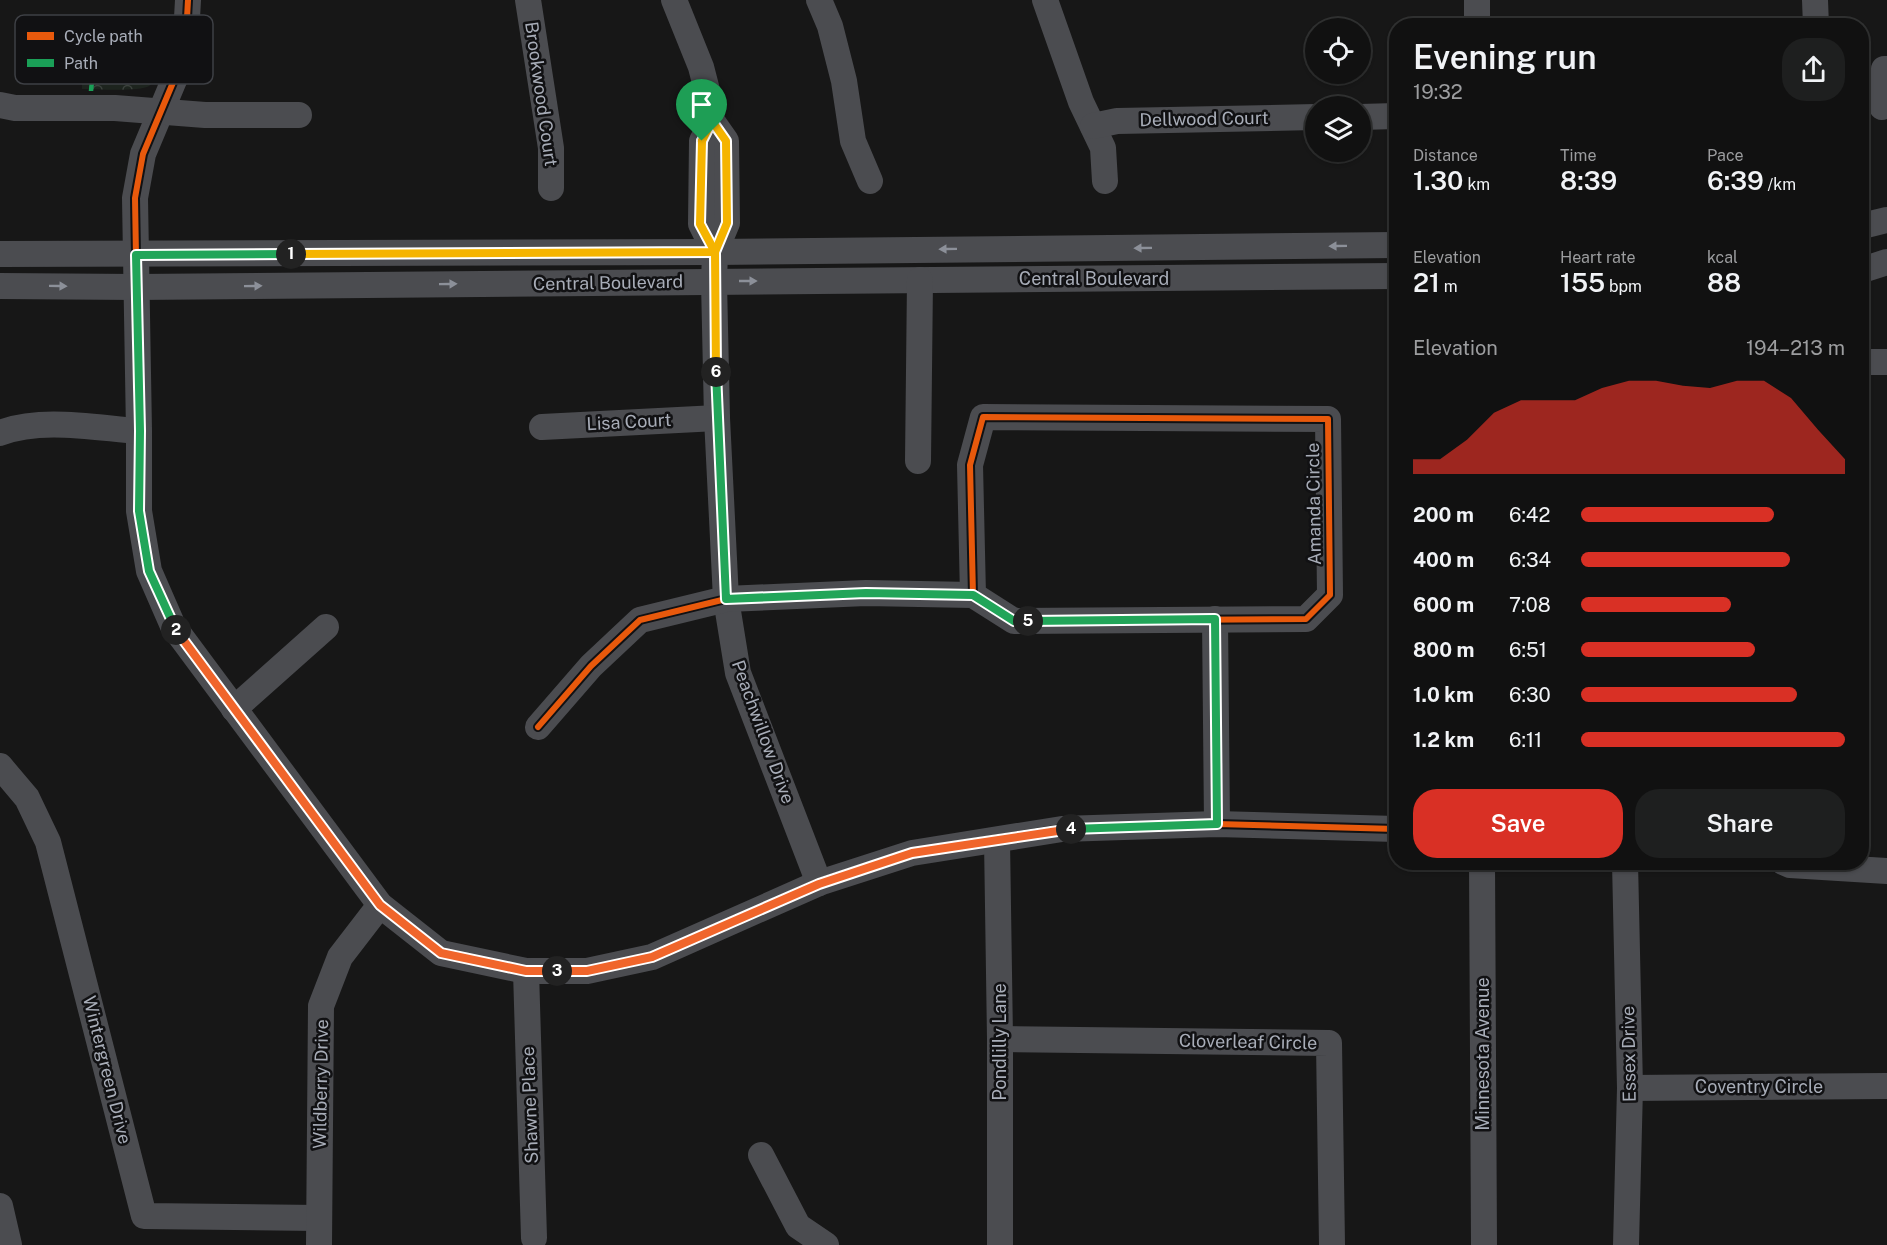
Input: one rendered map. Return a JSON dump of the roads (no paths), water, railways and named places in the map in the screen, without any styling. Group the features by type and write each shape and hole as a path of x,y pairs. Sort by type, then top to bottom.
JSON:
{"street":[{"path":"187,15 188,0"},
{"name":"Brookwood Court","path":"528,0 551,148 551,188"},
{"path":"675,0 701,67 710,102 712,121 702,141 700,224 715,252"},
{"path":"819,0 830,26 844,81 853,141 870,181"},
{"path":"1045,0 1081,102 1103,148 1105,181"},
{"path":"1477,0 1477,18"},
{"path":"1815,0 1816,18"},
{"path":"1877,105 1884,69 1887,69"},
{"path":"172,84 143,154 135,198 140,431 139,511 149,571 173,626 380,905 441,953 526,971 587,971 652,957 819,884 912,853 1062,829 1217,824 1389,829"},
{"path":"0,105 15,108 161,110 205,116 300,115"},
{"path":"1371,117 1389,116"},
{"name":"Dellwood Court","path":"1093,126 1117,121 1305,117"},
{"path":"1869,224 1887,220"},
{"name":"Central Boulevard","path":"0,254 715,252 1389,245"},
{"name":"Peachwillow Drive","path":"715,252 717,418 726,599 738,674 819,884"},
{"name":"Central Boulevard","path":"0,286 136,287 1389,276"},
{"path":"918,461 920,280"},
{"path":"1869,362 1887,362"},
{"name":"Amanda Circle","path":"983,417 1328,419 1330,595 1306,619 1014,621 973,595 970,465 983,417"},
{"name":"Lisa Court","path":"542,427 717,418"},
{"path":"0,433 16,427 56,425 140,431"},
{"path":"538,727 591,666 640,620 726,599 866,593 973,595"},
{"path":"1215,619 1217,824"},
{"path":"234,709 326,627"},
{"name":"Wintergreen Drive","path":"0,766 27,798 48,842 144,1216 319,1218"},
{"name":"Pondlilly Lane","path":"997,840 1000,1039 999,1245"},
{"path":"1869,869 1887,871"},
{"name":"Minnesota Avenue","path":"1482,870 1484,1245"},
{"name":"Essex Drive","path":"1624,870 1630,1088 1626,1245"},
{"name":"Wildberry Drive","path":"319,1245 321,1006 340,957 380,905"},
{"name":"Shawne Place","path":"526,971 534,1238"},
{"name":"Cloverleaf Circle","path":"1000,1039 1329,1042 1332,1245"},
{"name":"Coventry Circle","path":"1630,1088 1887,1086"},
{"path":"762,1155 798,1226 826,1245"},
{"path":"0,1206 9,1245"}]}
